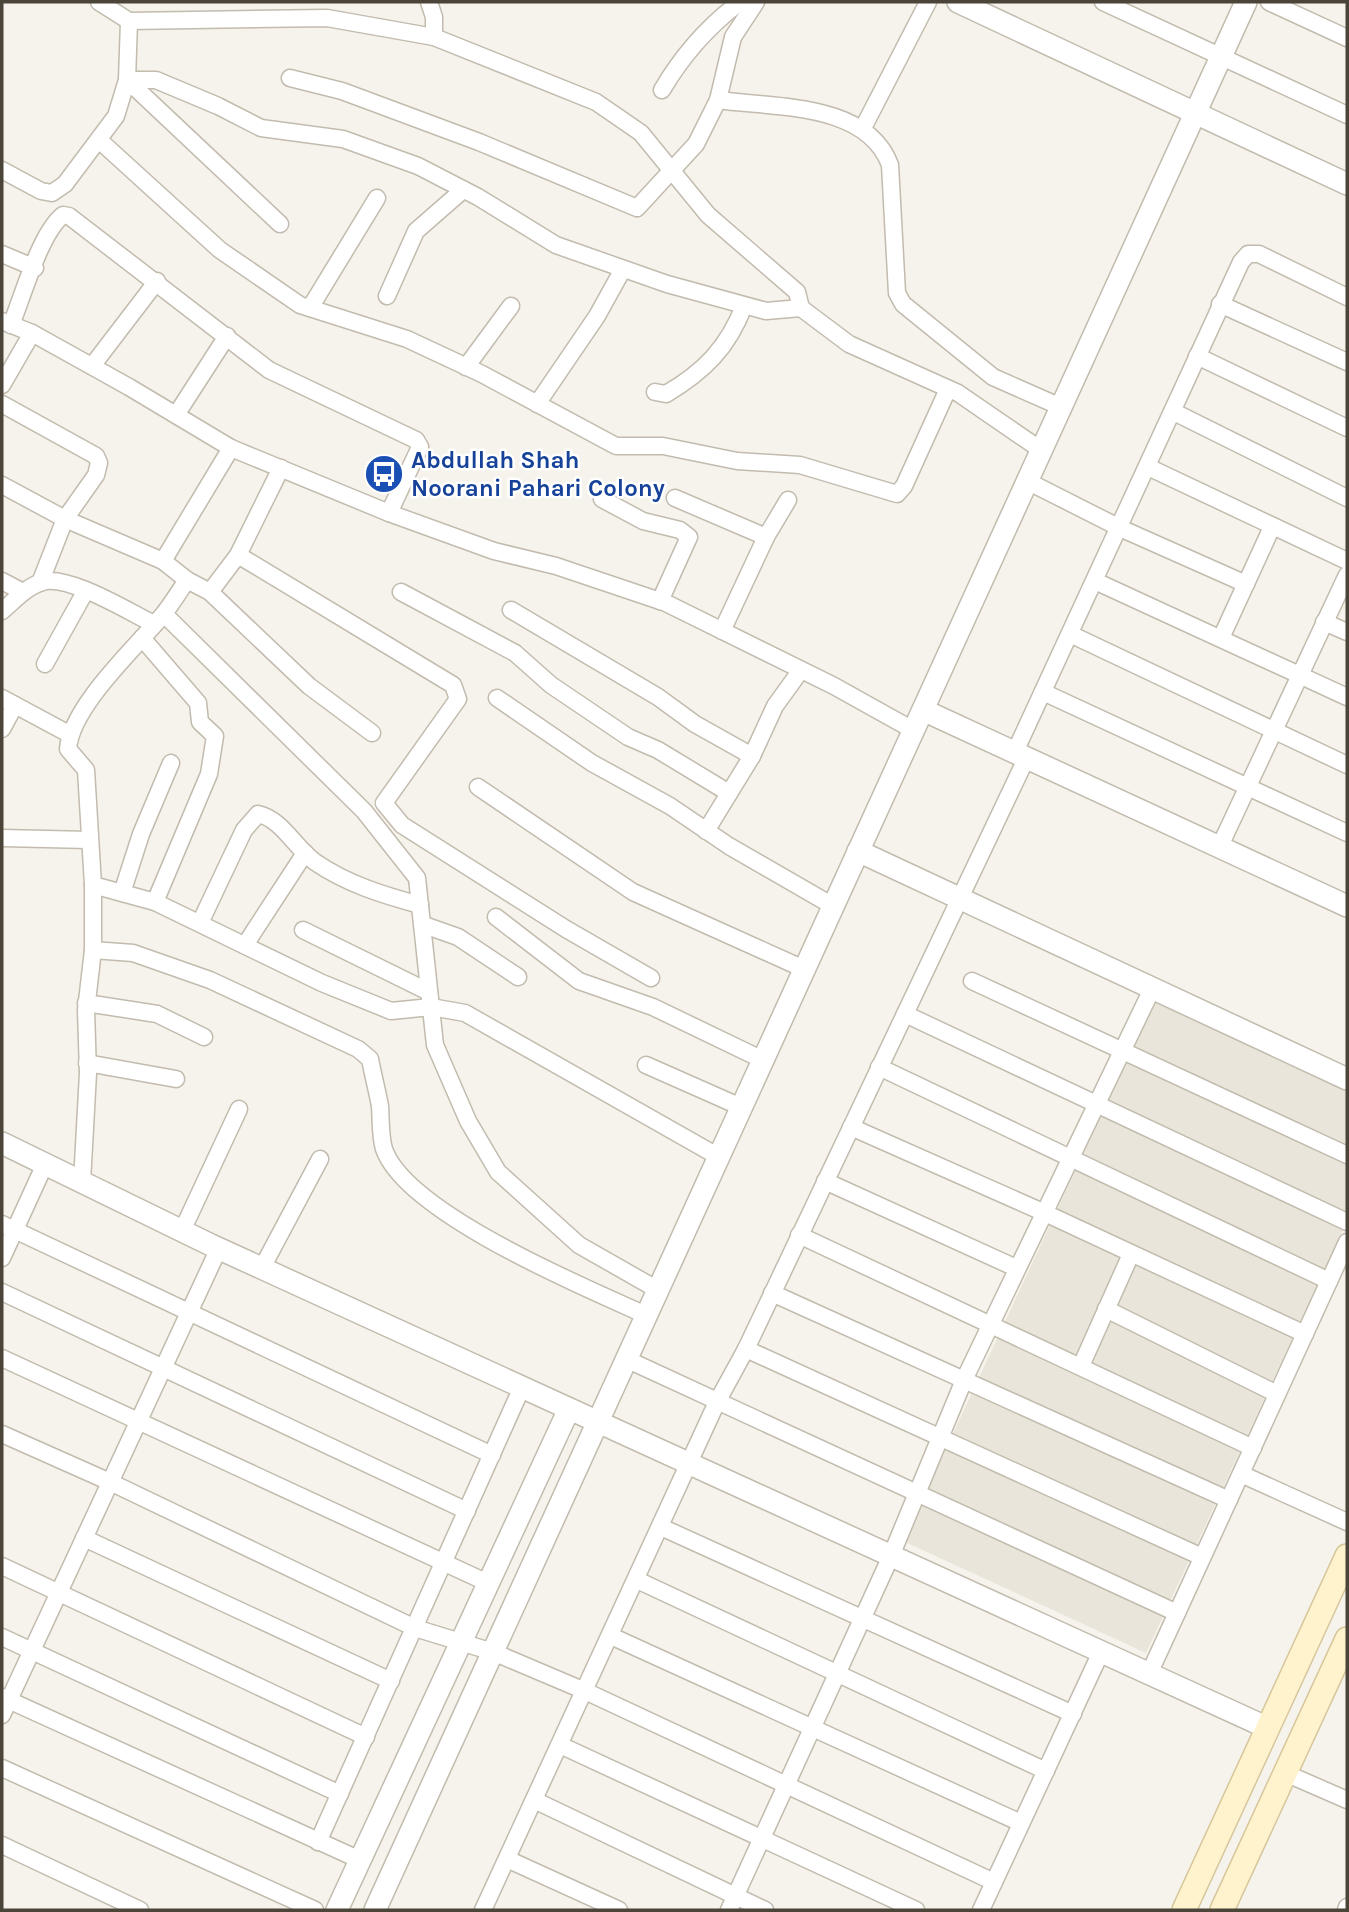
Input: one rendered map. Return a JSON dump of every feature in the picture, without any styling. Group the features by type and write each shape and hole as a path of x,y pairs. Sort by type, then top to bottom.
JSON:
{"main road":[{"path":"1184,1910 1347,1556"},
{"path":"1222,1910 1347,1639"}],"street":[{"path":"99,2 128,21 327,18 434,37 596,102 641,134 708,215 797,292 801,308 849,344 948,389 1041,450"},
{"path":"429,2 434,17 434,37"},
{"path":"662,90 680,59 713,22 740,2"},
{"path":"290,78 342,91 479,142 632,208 640,206 696,144 718,100 733,37 756,2"},
{"path":"863,128 928,2"},
{"path":"958,2 1347,184"},
{"path":"1103,2 1347,115"},
{"path":"375,1910 1246,2"},
{"path":"1269,2 1347,38"},
{"path":"2,170 41,191 52,193 65,184 116,116 127,80 128,21"},
{"path":"127,80 156,80 218,106 261,128 343,139 418,166 556,245 623,269 765,311 801,308"},
{"path":"127,80 280,224"},
{"path":"718,100 824,114 863,128 884,149 890,165 896,281 903,303 993,377 1061,407"},
{"path":"99,140 220,250 300,305 407,339 466,366 616,446 663,446 737,461 800,465 897,495 904,486 948,389"},
{"path":"387,296 416,231 463,190"},
{"path":"52,193 63,215 157,281 269,370 415,440 419,447 389,513"},
{"path":"310,308 377,198"},
{"path":"63,215 47,237 35,268 6,323 32,333 92,366 231,448 389,513 494,551 556,566 660,601 801,670 914,730"},
{"path":"2,254 35,268"},
{"path":"483,1910 662,1527 717,1402 746,1349 959,900 1020,756 1043,692 1174,412 1220,304 1248,254 1271,258 1347,297"},
{"path":"537,404 597,316 623,269"},
{"path":"92,366 157,281"},
{"path":"1220,304 1347,362"},
{"path":"466,366 510,306"},
{"path":"655,392 666,394 706,366 732,335 744,306"},
{"path":"2,385 32,333"},
{"path":"176,415 227,336"},
{"path":"1197,356 1347,428"},
{"path":"2,404 96,456 99,463 96,475 65,519 40,583"},
{"path":"1174,412 1347,498"},
{"path":"163,561 231,448"},
{"path":"1148,467 1347,561"},
{"path":"210,592 238,555 281,468"},
{"path":"1027,481 1120,528 1246,584"},
{"path":"2,485 65,519 163,561 187,580 210,592 309,686 372,733"},
{"path":"675,498 766,537"},
{"path":"602,499 643,521 680,530 690,537 660,601"},
{"path":"722,631 766,537 788,500"},
{"path":"1221,639 1272,527"},
{"path":"238,555 453,685 458,699 384,803 402,825 566,929 651,978"},
{"path":"1219,848 1250,789 1347,575"},
{"path":"2,611 23,592 40,583 55,580 159,619 364,811 417,878 435,1045 468,1121 498,1172 579,1245 658,1290"},
{"path":"82,1182 88,1063 86,1003 93,950 93,885 86,770 68,749 69,734 107,676 159,619 187,580"},
{"path":"2,581 23,592"},
{"path":"1095,581 1347,697"},
{"path":"45,664 85,592"},
{"path":"401,593 515,653 551,685 628,737 658,750 729,793"},
{"path":"510,610 752,756"},
{"path":"1324,622 1347,632"},
{"path":"1070,634 1347,765"},
{"path":"142,638 198,703 200,722 215,736 209,774 155,902"},
{"path":"706,831 752,756 775,706 801,670"},
{"path":"1043,692 1347,833"},
{"path":"497,698 592,763 670,806 706,831 833,906"},
{"path":"2,729 8,701 69,734"},
{"path":"923,710 1347,906"},
{"path":"122,893 141,834 171,763"},
{"path":"478,787 633,892 804,969"},
{"path":"200,923 244,830 258,814 269,816 305,853 322,866 364,888 420,905"},
{"path":"2,838 89,840"},
{"path":"858,851 1152,989 1346,1076"},
{"path":"245,944 305,853"},
{"path":"93,885 155,902 321,983 391,1011 429,999"},
{"path":"496,917 579,981 653,1007 763,1060"},
{"path":"424,925 458,937 518,977"},
{"path":"303,930 429,999 465,1013 719,1157"},
{"path":"93,950 133,953 211,980 358,1049 370,1059 384,1149 396,1169 415,1188 446,1211 533,1264 646,1315"},
{"path":"972,981 1347,1155"},
{"path":"732,1903 891,1556 964,1380 1152,989"},
{"path":"86,1003 157,1014 204,1037"},
{"path":"905,1014 1347,1222"},
{"path":"88,1063 176,1079"},
{"path":"646,1065 741,1107"},
{"path":"879,1068 1329,1281"},
{"path":"182,1231 239,1109"},
{"path":"851,1127 1045,1213 1305,1334"},
{"path":"2,1143 262,1268 1268,1728"},
{"path":"262,1268 320,1159"},
{"path":"2,1258 8,1227 45,1164"},
{"path":"825,1181 1016,1268"},
{"path":"8,1227 492,1455"},
{"path":"800,1235 1253,1448"},
{"path":"1149,1674 1347,1242"},
{"path":"219,1248 32,1651 4,1704 360,1860"},
{"path":"1082,1366 1131,1254"},
{"path":"2,1292 467,1511"},
{"path":"772,1293 1228,1500"},
{"path":"1106,1309 1277,1394"},
{"path":"746,1349 1202,1557"},
{"path":"2,1358 443,1565 488,1583"},
{"path":"626,1359 1177,1612"},
{"path":"318,1842 522,1387"},
{"path":"337,1910 569,1409"},
{"path":"2,1434 110,1482 415,1628 493,1652 585,1691 994,1882"},
{"path":"1241,1474 1347,1522"},
{"path":"662,1527 1073,1714"},
{"path":"84,1538 391,1681"},
{"path":"2,1566 366,1737"},
{"path":"637,1580 1046,1771"},
{"path":"611,1636 1021,1823"},
{"path":"2,1637 340,1794"},
{"path":"981,1910 1101,1652"},
{"path":"560,1745 916,1910"},
{"path":"2,1768 315,1910"},
{"path":"1285,1773 1347,1800"},
{"path":"534,1800 732,1903 765,1910"},
{"path":"2,1845 140,1910"},
{"path":"507,1859 619,1910"}],"shaded area":[{"path":"1157,995 1347,1082 1347,1221 1146,1653 903,1541"}],"place":[{"name":"Abdullah Shah Noorani Pahari Colony","path":"384,474"}]}
